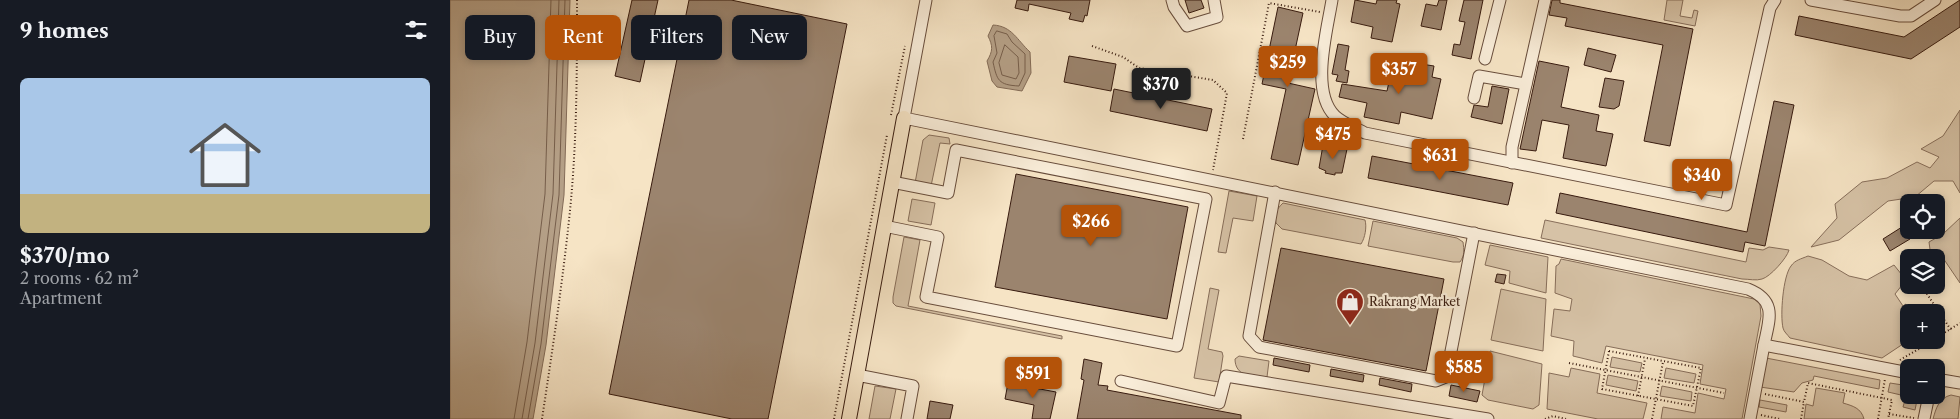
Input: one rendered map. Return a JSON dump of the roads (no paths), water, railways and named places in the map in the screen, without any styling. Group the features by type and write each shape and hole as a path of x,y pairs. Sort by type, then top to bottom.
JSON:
{"main road":[{"path":"849,419 904,118"}],"street":[{"path":"926,0 904,118 1748,289 1761,294 1769,305 1769,319 1750,416"},
{"path":"1172,0 1174,7 1187,26 1218,17 1214,0"},
{"path":"1332,0 1321,83 1324,100 1335,117 1365,133 1726,206 1770,8 1775,0"},
{"path":"1484,59 1500,0"},
{"path":"1512,163 1512,147 1545,0"},
{"path":"1811,0 1900,16 1910,16 1935,0"},
{"path":"1474,98 1479,76 1526,84"},
{"path":"892,182 948,193 960,129"},
{"path":"884,226 938,237 926,297 1177,346 1206,199 956,150"},
{"path":"1275,192 1249,336 1259,347 1436,381 1446,377 1474,233"},
{"path":"1764,345 1900,371"},
{"path":"857,375 913,386 907,419"},
{"path":"1121,381 1219,403 1226,376 1488,419"},
{"path":"1945,380 1960,383"},
{"path":"1924,419 1927,404"}],"water":[{"path":"450,0 570,0 570,15 545,15 545,60 568,60 564,195 546,345 533,419 450,419"},
{"path":"993,25 1010,31 1030,52 1031,73 1022,91 997,87 992,81 987,61 992,48 988,36"}],"place":[{"name":"Rakrang Market","path":"1350,326"}]}
